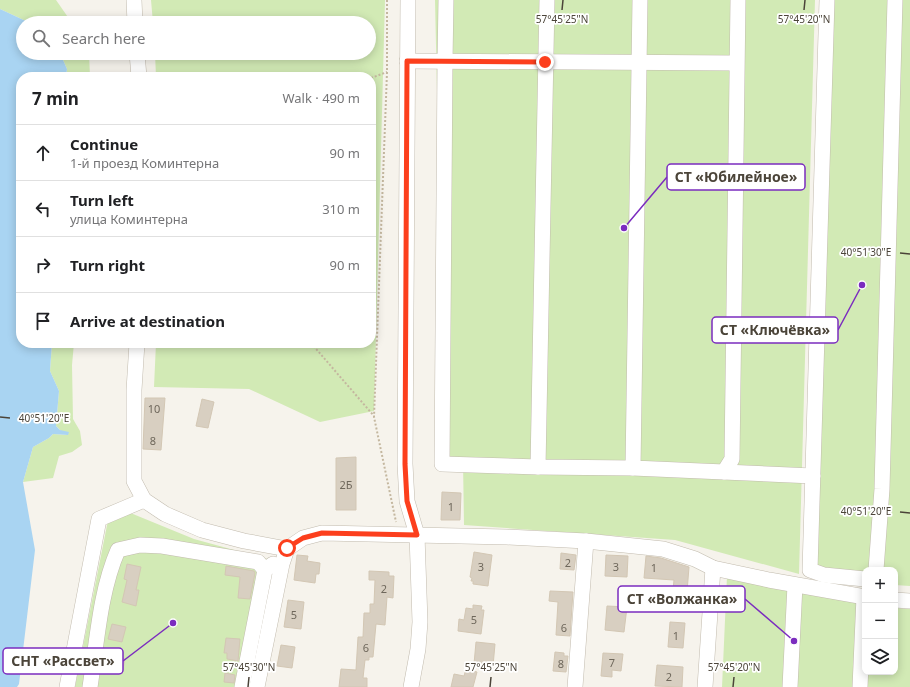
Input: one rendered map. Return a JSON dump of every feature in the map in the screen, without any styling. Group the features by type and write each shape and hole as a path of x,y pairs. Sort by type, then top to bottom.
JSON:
{"street":[{"path":"134,0 135,16"},
{"path":"408,0 405,464 407,501 417,535 420,622 418,649 411,687"},
{"path":"446,0 442,464 633,468 813,476"},
{"path":"538,467 547,0"},
{"path":"633,468 640,0"},
{"path":"724,472 732,459 738,0"},
{"path":"827,0 810,570 824,575 862,579"},
{"path":"876,567 882,489 895,0"},
{"path":"138,60 139,72"},
{"path":"407,61 736,63"},
{"path":"137,348 134,390 134,481 144,500 165,514 202,530 286,553"},
{"path":"67,687 99,519 144,500"},
{"path":"242,687 265,570 303,538 322,533 507,536 663,549 695,559 713,568 795,585 862,597"},
{"path":"575,687 586,542"},
{"path":"90,687 103,603 111,567 118,550 140,545 162,546 258,562 265,570"},
{"path":"257,687 282,564 286,553"},
{"path":"705,687 713,568"},
{"path":"790,687 795,585"},
{"path":"898,600 910,601"},
{"path":"860,687 864,603"}],"path":[{"path":"387,0 387,72 374,416 399,535"},
{"path":"376,76 387,72"},
{"path":"315,348 374,416"}],"green space":[{"path":"0,0 56,0 67,16 16,16 0,9"},
{"path":"151,0 385,0 376,336 376,72 156,72 155,60 376,60 376,16 152,16"},
{"path":"435,0 815,0 799,574 675,540 464,525 463,461 445,455"},
{"path":"822,0 910,0 910,586 898,585 898,567 862,567 862,582 807,577"},
{"path":"63,60 89,60 90,72 67,72 67,69"},
{"path":"52,348 74,348 72,365 73,419 80,431 82,445 72,452 59,456 53,478 23,482 33,447 53,434 68,435 56,426 59,391 50,371"},
{"path":"156,348 376,348 374,411 320,422 249,389 154,387"},
{"path":"111,505 194,539 271,560 247,687 75,687"},
{"path":"727,576 862,604 862,675 898,675 898,608 910,609 910,687 722,687"}],"water":[{"path":"0,9 16,16 16,60 63,60 67,69 67,72 16,72 16,348 52,348 50,371 59,391 56,426 60,430 69,432 68,435 53,434 33,447 23,482 35,550 19,684 17,687 0,687"}],"building":[{"path":"145,398 165,398 161,450 143,449"},
{"path":"202,399 214,402 208,428 196,426"},
{"path":"356,457 356,510 336,510 336,458"},
{"path":"442,492 461,493 460,520 441,520"},
{"path":"474,552 492,555 488,586 473,584 473,581 471,581 472,578 470,577"},
{"path":"561,553 576,555 574,570 560,569"},
{"path":"297,555 308,556 307,561 320,563 319,574 316,574 315,583 294,580"},
{"path":"606,555 628,556 627,577 605,576"},
{"path":"646,556 661,558 689,567 687,592 673,590 674,580 644,578"},
{"path":"127,564 141,567 136,590 139,590 136,606 122,602 127,580 124,579"},
{"path":"226,566 254,571 255,573 250,599 238,598 240,577 225,575"},
{"path":"369,571 389,572 389,576 394,576 393,598 387,597 385,625 376,624 373,657 369,657 369,660 365,660 363,678 367,678 367,687 339,687 341,669 356,670 358,637 363,637 364,613 370,613 370,604 374,604 375,580 369,580"},
{"path":"550,591 573,592 570,636 556,635 558,602 549,601"},
{"path":"288,600 304,602 301,629 284,627"},
{"path":"473,605 482,606 481,610 484,610 481,634 458,631 459,619 464,620 466,608 473,609"},
{"path":"607,606 627,607 624,632 605,630"},
{"path":"670,622 685,623 683,648 668,647"},
{"path":"112,624 126,627 122,642 108,639"},
{"path":"226,638 240,639 238,661 227,659 227,653 224,653"},
{"path":"476,642 495,644 493,666 474,664"},
{"path":"281,645 295,647 292,668 277,666"},
{"path":"555,652 564,653 564,656 568,656 566,672 553,671"},
{"path":"603,653 623,654 621,671 612,670 612,677 601,676"},
{"path":"111,656 125,659 122,674 108,671"},
{"path":"657,665 683,667 682,687 655,686"},
{"path":"466,669 477,672 473,687 451,687 454,674 464,676"},
{"path":"225,673 235,675 234,683 224,682"}],"place":[{"name":"СТ «Юбилейное»","path":"624,228"},
{"name":"СТ «Ключёвка»","path":"862,285"},
{"name":"СНТ «Рассвет»","path":"173,623"},
{"name":"СТ «Волжанка»","path":"794,641"}],"route":[{"path":"287,548 303,538 322,533 417,535 407,501 405,464 407,61 545,62"}]}
